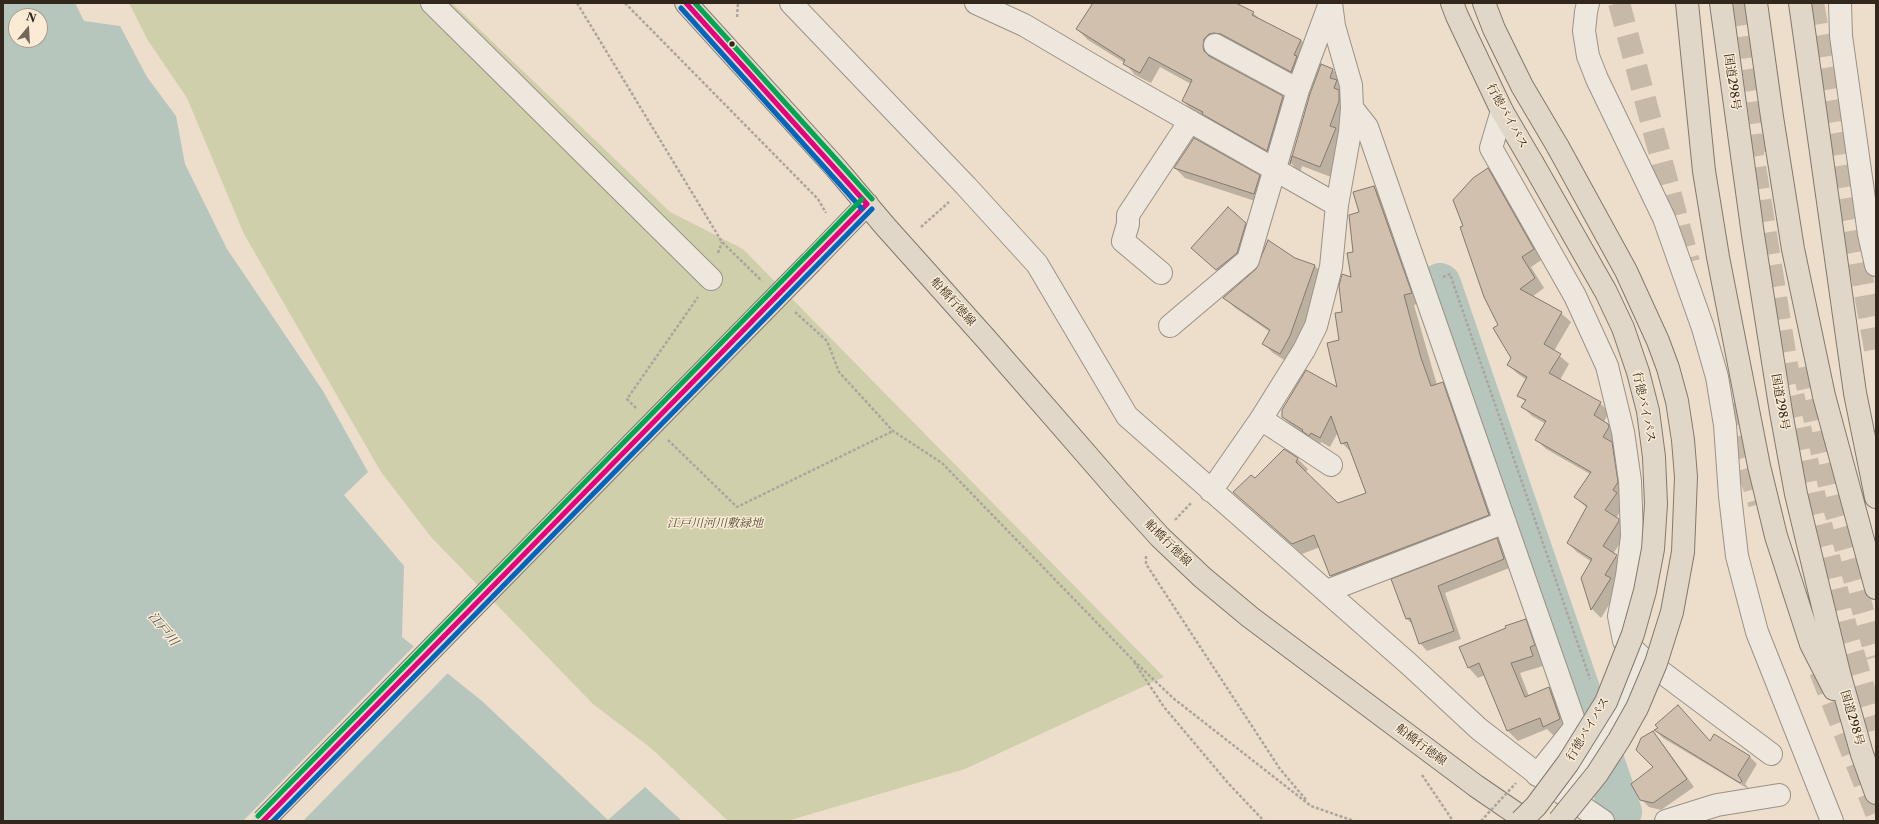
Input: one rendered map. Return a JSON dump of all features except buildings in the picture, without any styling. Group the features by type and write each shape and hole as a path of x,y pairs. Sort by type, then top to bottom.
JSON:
{"main road":[{"name":"船橋行徳線","path":"686,3 836,168 1160,537 1202,577 1250,616 1476,786 1527,821"},
{"name":"行徳バイパス","path":"1452,3 1502,111 1606,292 1622,328 1638,372 1648,411 1654,457 1656,504 1653,550 1645,591 1633,634 1606,702 1568,763 1536,806 1521,821"},
{"path":"1484,3 1494,29 1522,86 1558,147 1626,271 1658,341 1668,368 1677,401 1683,440 1686,477 1683,552 1672,612 1656,663 1637,708 1619,740 1597,774 1559,821"},
{"path":"1687,3 1704,171 1718,257 1759,466 1776,536 1811,644 1832,685 1862,754"},
{"name":"国道298号","path":"1721,3 1753,235 1781,412 1795,486 1824,614 1862,754 1876,793"},
{"path":"1756,3 1793,249 1824,396 1876,588"},
{"path":"1800,3 1855,393 1876,497"},
{"path":"263,821 867,204"}],"street":[{"path":"432,3 711,279"},
{"path":"791,3 966,186 1037,264 1127,416 1208,489 1327,591 1479,729 1537,775 1603,821"},
{"path":"976,3 1024,25 1337,204"},
{"path":"1208,489 1261,419 1304,350 1316,326 1331,267 1337,204 1350,132 1352,108 1351,85 1334,26 1331,3"},
{"path":"1170,326 1248,260 1298,90 1331,3"},
{"path":"1588,3 1584,31 1588,56 1597,79 1664,218 1702,328 1717,377 1725,425 1730,496 1737,556 1757,632 1832,821"},
{"path":"1840,3 1842,43 1869,234 1876,265"},
{"path":"1215,45 1298,90"},
{"path":"1352,108 1367,127 1576,726 1537,775"},
{"path":"1502,111 1491,148 1575,296 1607,366 1623,432 1630,481 1632,536 1627,576 1618,616 1624,641 1640,656 1771,754"},
{"path":"1161,273 1123,241 1128,224 1128,215 1190,121"},
{"path":"1261,419 1331,465"},
{"path":"1327,591 1505,522"},
{"path":"1562,793 1593,750 1618,708 1640,656"},
{"path":"1666,821 1716,805 1779,795"}],"path":[{"path":"577,3 722,242 766,284"},
{"path":"625,3 818,199 831,223 840,233"},
{"path":"737,17 738,3"},
{"path":"921,226 966,186"},
{"path":"1436,280 1450,274 1592,683"},
{"path":"638,410 627,399 711,279"},
{"path":"793,310 827,341 839,372 893,431 942,462 1132,659 1173,698 1311,806 1354,821"},
{"path":"665,437 737,507 893,431"},
{"path":"1160,537 1208,489"},
{"path":"1146,554 1146,564 1280,769 1311,806"},
{"path":"1132,659 1164,707 1228,783 1264,821"},
{"path":"1481,821 1516,783"}],"green space":[{"name":"江戸川河川敷緑地","path":"129,3 452,3 670,212 743,249 1164,677 965,769 787,821 728,821 652,749 593,704 431,537 381,472 244,234 187,98 147,39"}],"water":[{"name":"江戸川","path":"3,3 75,3 84,21 120,26 147,77 176,116 185,164 227,249 323,391 368,472 344,495 404,566 402,637 482,701 608,820 645,787 682,821 3,821"}],"pier":[{"path":"415,645 449,672 303,821 243,821"}],"waterway":[{"path":"1440,284 1621,812"}],"tunnel":[{"path":"1619,3 1689,262"},
{"path":"1744,3 1765,152"},
{"path":"1813,3 1876,355"},
{"path":"1750,135 1787,365 1817,507 1847,631 1876,730"},
{"path":"1803,367 1833,504 1876,657"},
{"path":"1728,405 1759,504"},
{"path":"1820,671 1876,813"}],"transit line":[{"path":"686,3 867,204"},
{"path":"695,3 872,199"},
{"path":"681,8 862,209"},
{"path":"258,816 862,199"},
{"path":"263,821 867,204"},
{"path":"273,821 872,209"}]}
